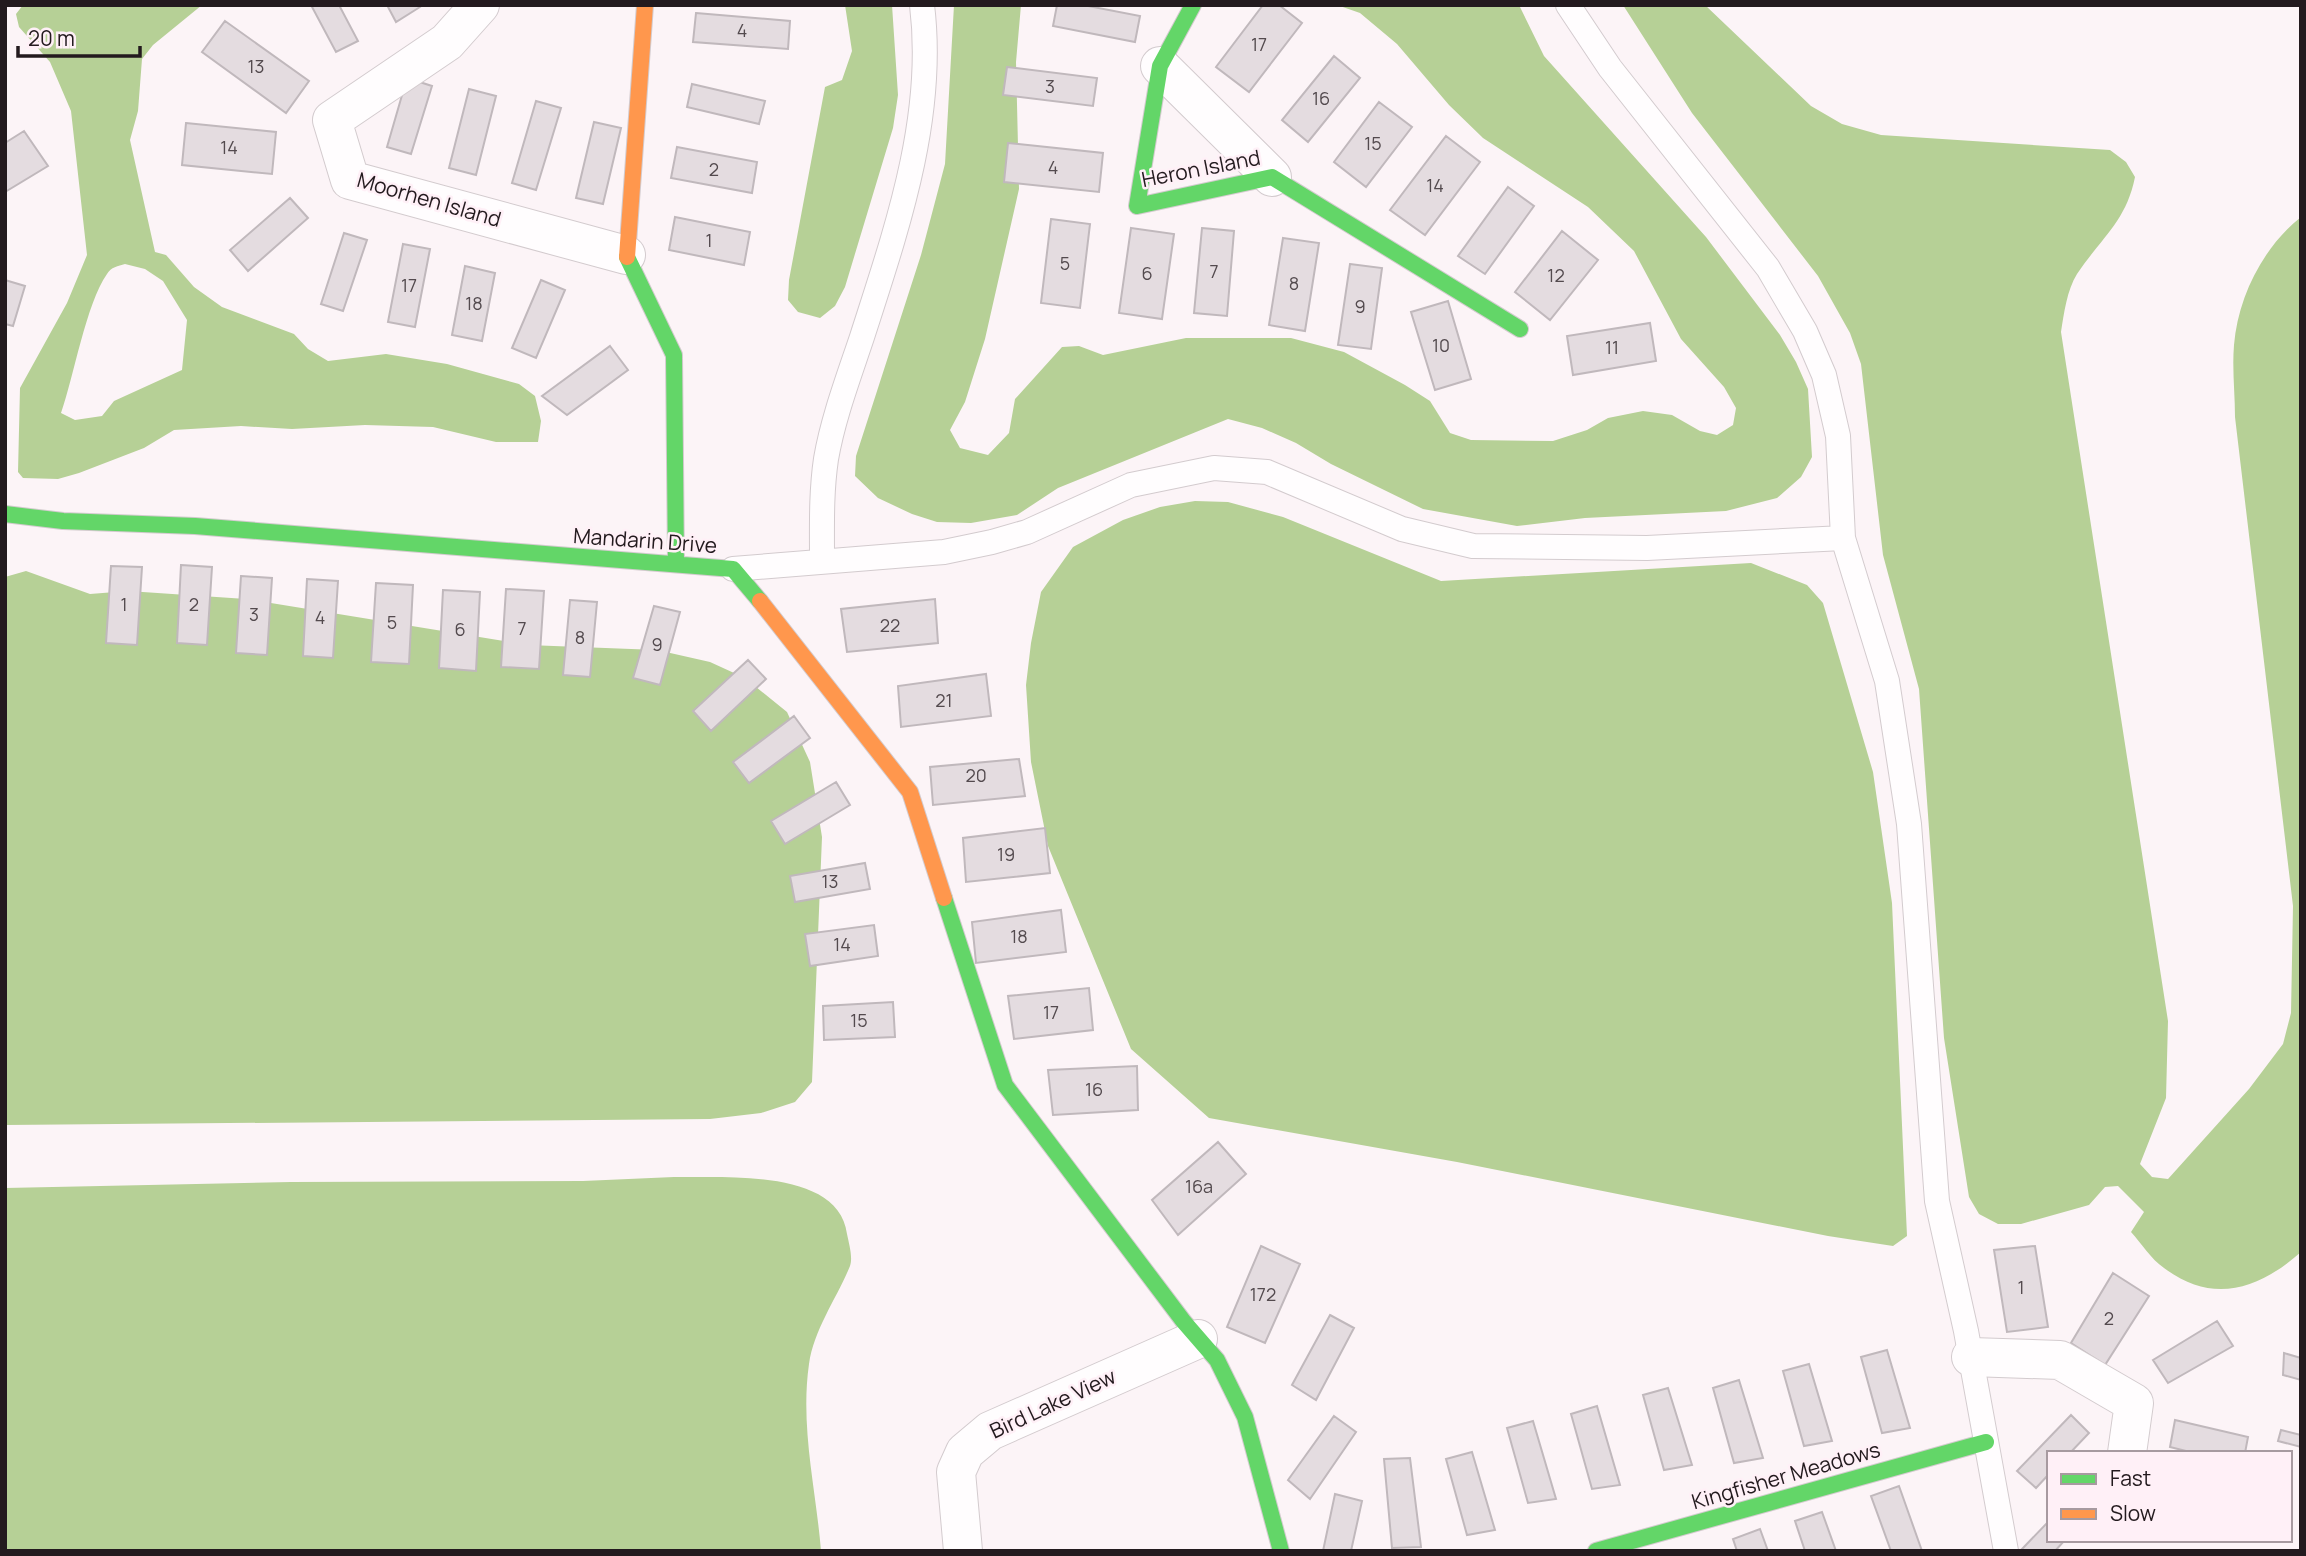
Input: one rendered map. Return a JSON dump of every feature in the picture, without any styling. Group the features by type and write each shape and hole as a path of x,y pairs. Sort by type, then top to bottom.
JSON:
{"street":[{"name":"Moorhen Island","path":"480,5 447,42 332,120 350,180 626,255"},
{"path":"645,5 626,255 674,355 676,564"},
{"name":"Heron Island","path":"1193,5 1160,66 1137,206 1272,177 1520,329"},
{"path":"1160,66 1272,177"},
{"name":"Mandarin Drive","path":"5,514 64,521 195,526 368,542 733,569 808,660 910,792 1005,1085 1198,1339"},
{"path":"1198,1339 1217,1360 1245,1417 1281,1551"},
{"name":"Bird Lake View","path":"963,1551 956,1472 965,1452 990,1430 1198,1339"},
{"path":"1971,1357 2060,1360 2134,1404 2127,1451"},
{"name":"Kingfisher Meadows","path":"1596,1551 1986,1442"}],"lane":[{"path":"822,560 822,503 827,458 891,247 915,152 925,75 922,5"},
{"path":"1568,5 1618,79 1768,268 1805,331 1824,375 1838,436 1843,538 1887,681 1907,811 1937,1201 1971,1357 2006,1551"},
{"path":"733,569 944,552 992,542 1027,532 1131,485 1213,468 1267,472 1402,529 1473,546 1647,548 1843,538"}],"shaded area":[{"path":"23,5 202,5 153,45 142,59 138,111 130,140 155,252 166,255 194,287 222,307 294,334 308,349 328,361 386,354 447,364 519,384 535,396 541,421 538,442 496,442 433,427 365,425 292,429 241,426 174,430 144,448 79,473 58,479 23,478 18,472 20,388 67,303 87,255 71,111 50,62 19,27 16,14","holes":["125,264 145,269 163,281 187,320 182,370 114,401 102,416 75,420 61,413 87,321 107,274 113,268"]},
{"path":"845,5 892,5 898,95 893,128 845,287 835,306 820,318 798,312 788,300 789,280 825,87 842,80 852,51"},
{"path":"954,5 1021,5 1016,62 1019,189 985,339 965,402 950,430 960,448 988,455 1009,433 1015,399 1062,347 1079,346 1103,355 1186,338 1291,338 1344,352 1430,401 1450,433 1471,440 1553,441 1587,430 1608,418 1643,411 1672,415 1700,431 1717,435 1733,425 1736,408 1724,387 1681,339 1634,251 1588,207 1483,138 1449,105 1397,44 1360,13 1337,5 1519,5 1544,56 1706,237 1780,335 1808,389 1812,457 1801,477 1777,498 1726,511 1585,518 1517,526 1423,509 1331,464 1296,443 1262,428 1228,419 1058,488 1017,515 971,523 937,522 878,498 855,476 856,456 921,255 945,164"},
{"path":"1623,5 1705,5 1811,106 1842,124 1881,135 2110,150 2126,162 2135,177 2126,206 2119,218 2074,280 2066,302 2061,332 2168,1021 2166,1098 2140,1164 2152,1177 2168,1179 2249,1089 2283,1044 2291,1013 2293,906 2235,417 2233,363 2236,327 2247,291 2264,258 2287,229 2301,217 2301,1252 2269,1275 2235,1288 2218,1289 2182,1279 2150,1256 2131,1232 2144,1212 2118,1186 2105,1187 2089,1205 2021,1224 1998,1224 1979,1214 1969,1197 1944,1038 1919,689 1883,555 1861,364 1850,333 1818,276 1692,113"},
{"path":"1195,501 1228,502 1283,517 1441,581 1751,563 1807,585 1823,603 1873,772 1892,903 1907,1236 1893,1246 1828,1236 1457,1162 1209,1118 1131,1049 1048,846 1031,762 1026,685 1041,592 1073,547 1123,520 1160,507"},
{"path":"26,571 90,594 128,591 246,599 528,645 657,650 710,662 745,678 787,712 810,762 822,837 812,1082 795,1102 761,1113 710,1119 5,1125 5,577"},
{"path":"674,1177 776,1181 802,1187 823,1197 839,1213 847,1234 851,1262 816,1338 809,1364 807,1388 808,1435 821,1551 5,1551 5,1188 291,1182 583,1181"}],"building":[{"path":"311,5 339,5 358,41 336,52"},
{"path":"387,5 419,5 420,7 396,22"},
{"path":"1057,5 1083,5 1140,16 1135,42 1053,26"},
{"path":"1263,5 1279,5 1302,23 1249,92 1216,67"},
{"path":"696,13 790,21 788,49 693,42"},
{"path":"225,21 309,81 286,113 202,52"},
{"path":"1334,56 1360,78 1308,142 1282,120"},
{"path":"1007,67 1097,78 1093,106 1003,95"},
{"path":"407,78 432,86 411,154 387,147"},
{"path":"692,84 765,101 759,124 687,107"},
{"path":"469,89 496,96 476,175 449,168"},
{"path":"536,101 561,108 536,190 512,183"},
{"path":"1379,102 1412,127 1366,187 1334,162"},
{"path":"594,122 621,128 603,204 576,198"},
{"path":"186,123 276,132 272,174 182,165"},
{"path":"24,131 48,166 5,192 5,143"},
{"path":"1446,136 1480,162 1425,235 1390,210"},
{"path":"1008,143 1103,153 1099,192 1004,182"},
{"path":"677,147 757,162 752,193 671,178"},
{"path":"1508,187 1534,206 1485,274 1458,256"},
{"path":"290,198 308,218 248,271 230,250"},
{"path":"675,217 750,232 744,265 669,250"},
{"path":"1051,219 1090,224 1080,308 1041,303"},
{"path":"1131,228 1174,234 1162,319 1119,313"},
{"path":"1202,228 1234,231 1227,316 1194,313"},
{"path":"1562,231 1598,260 1550,320 1515,292"},
{"path":"344,233 367,240 343,311 321,304"},
{"path":"1283,238 1319,243 1305,331 1269,325"},
{"path":"403,244 430,249 415,327 388,322"},
{"path":"1350,264 1382,268 1371,349 1338,345"},
{"path":"465,266 495,273 482,341 452,335"},
{"path":"5,280 25,286 13,326 5,324"},
{"path":"541,280 565,290 536,358 512,348"},
{"path":"1448,301 1471,379 1435,390 1411,312"},
{"path":"1650,323 1656,361 1573,375 1567,336"},
{"path":"610,346 628,370 567,415 542,396"},
{"path":"181,565 212,567 207,645 177,643"},
{"path":"111,566 142,567 137,645 106,643"},
{"path":"241,576 272,578 267,655 236,653"},
{"path":"307,579 338,581 333,658 303,656"},
{"path":"376,583 413,585 409,664 371,662"},
{"path":"506,589 544,591 539,669 501,667"},
{"path":"443,590 480,592 476,671 439,668"},
{"path":"935,599 938,643 847,652 841,609"},
{"path":"570,600 597,602 590,677 563,675"},
{"path":"654,606 680,612 660,685 633,678"},
{"path":"748,660 766,679 711,731 693,711"},
{"path":"986,674 991,716 901,727 898,686"},
{"path":"794,716 810,738 749,783 733,762"},
{"path":"1019,759 1025,796 933,805 930,767"},
{"path":"836,782 850,805 785,844 771,821"},
{"path":"1045,828 1050,873 966,882 963,838"},
{"path":"865,863 870,889 795,902 790,876"},
{"path":"1061,910 1066,952 976,963 972,922"},
{"path":"874,925 878,956 810,966 805,934"},
{"path":"1089,988 1093,1030 1014,1039 1008,996"},
{"path":"893,1002 895,1037 824,1040 823,1006"},
{"path":"1137,1066 1138,1110 1053,1115 1048,1070"},
{"path":"1218,1142 1246,1174 1178,1235 1152,1200"},
{"path":"1261,1246 1300,1264 1265,1343 1227,1327"},
{"path":"2035,1246 2048,1327 2007,1332 1994,1250"},
{"path":"2113,1273 2149,1296 2105,1365 2071,1343"},
{"path":"1330,1315 1354,1328 1316,1400 1292,1385"},
{"path":"2217,1321 2233,1346 2168,1383 2153,1360"},
{"path":"1887,1350 1910,1428 1882,1433 1861,1357"},
{"path":"2284,1353 2301,1358 2301,1380 2283,1375"},
{"path":"1809,1364 1832,1441 1804,1446 1783,1371"},
{"path":"1739,1380 1763,1458 1734,1463 1713,1388"},
{"path":"1668,1388 1692,1465 1664,1470 1643,1395"},
{"path":"1597,1406 1620,1485 1592,1489 1571,1414"},
{"path":"2071,1415 2089,1433 2072,1451 2047,1451 2047,1476 2036,1488 2017,1471"},
{"path":"1334,1416 1356,1432 1310,1499 1288,1480"},
{"path":"2175,1420 2248,1437 2245,1451 2186,1451 2170,1447"},
{"path":"1533,1421 1556,1499 1528,1503 1507,1428"},
{"path":"2281,1430 2301,1435 2301,1447 2278,1441"},
{"path":"1472,1452 1495,1530 1467,1535 1446,1459"},
{"path":"1410,1458 1421,1547 1392,1548 1384,1459"},
{"path":"1899,1486 1922,1551 1891,1551 1871,1496"},
{"path":"1335,1494 1362,1501 1351,1551 1323,1551"},
{"path":"1822,1512 1836,1551 1805,1551 1795,1521"},
{"path":"2047,1523 2047,1542 2063,1542 2055,1551 2022,1549"},
{"path":"1760,1529 1768,1551 1737,1551 1733,1539"}],"traffic: fast":[{"path":"1193,5 1160,66 1137,206 1272,177 1520,329"},
{"path":"627,257 674,355 676,564"},
{"path":"5,514 63,521 195,526 733,569 760,601"},
{"path":"944,898 1005,1085 1184,1322 1217,1360 1245,1417 1281,1551"},
{"path":"1596,1551 1986,1442"}],"traffic: slow":[{"path":"627,257 645,5"},
{"path":"760,601 910,792 944,898"}]}
